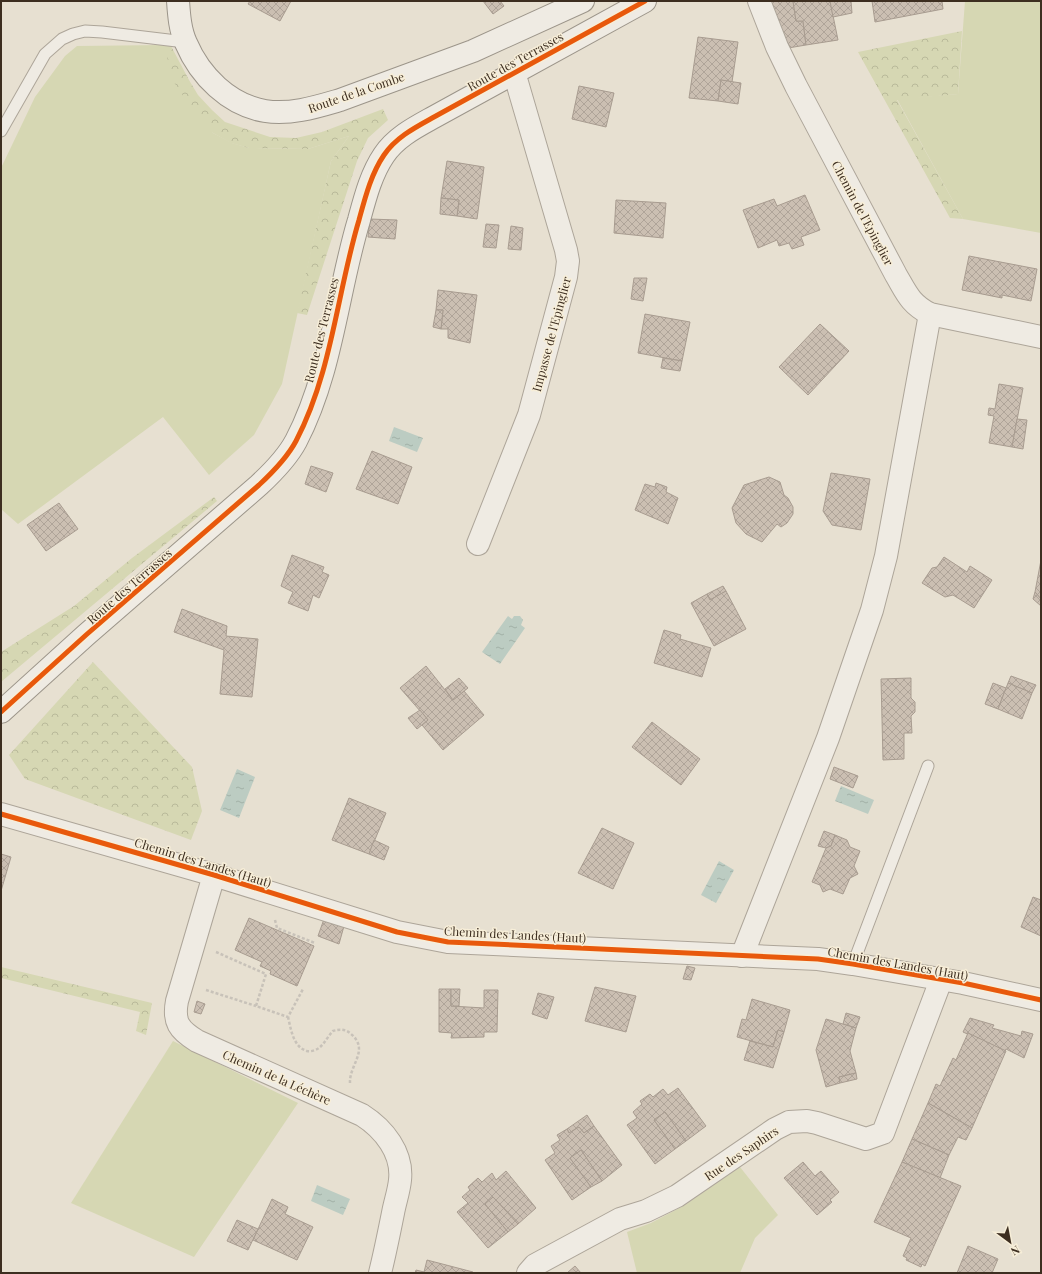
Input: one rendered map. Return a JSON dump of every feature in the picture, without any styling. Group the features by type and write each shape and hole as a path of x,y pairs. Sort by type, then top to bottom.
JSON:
{"street":[{"name":"Route de la Combe","path":"178,1 181,26 185,42 202,70 212,83 238,103 251,108 267,111 298,111 340,100 473,51 584,1"},
{"name":"Route des Terrasses","path":"1,712 92,630 259,485 277,467 296,441 317,389 330,344 355,231 374,174 384,155 391,146 410,130 645,1"},
{"name":"Chemin de l'Epinglier","path":"759,1 777,47 796,86 896,274 913,302 919,308 930,314 1041,337"},
{"name":"Impasse de l'Epinglier","path":"478,544 529,415 566,277 568,261 514,72"},
{"path":"742,956 828,738 876,595 886,556 930,314"},
{"name":"Chemin des Landes (Haut)","path":"1,814 214,875 397,932 448,942 818,959 962,983 1041,1000"},
{"name":"Chemin de la Léchère","path":"214,875 177,1001 175,1015 178,1023 187,1035 197,1041 362,1115 373,1122 386,1136 397,1154 400,1179 380,1273"},
{"name":"Rue des Saphirs","path":"528,1273 535,1265 620,1219 646,1211 678,1196 775,1129 789,1122 807,1121 817,1123 866,1139 883,1133 941,980"}],"lane":[{"path":"1,132 45,54 62,39 85,31 185,42"},
{"path":"853,964 928,766"}],"path":[{"path":"274,918 277,928 316,943"},
{"path":"212,957 214,951 266,974 256,1006"},
{"path":"202,989 288,1017"},
{"path":"303,989 288,1017 296,1042 301,1048 311,1051 319,1048 334,1031 345,1030 350,1032 356,1037 359,1048 359,1056 350,1077 351,1087"}],"green space":[{"path":"965,1 1041,1 1041,233 963,219 897,99 958,94"},
{"path":"962,31 958,94 897,100 963,219 950,218 858,52"},
{"path":"164,45 213,133 232,143 249,148 308,149 349,136 331,161 282,384 254,435 209,475 163,417 18,524 1,509 1,168 35,97 65,56 77,46"},
{"path":"164,45 171,46 198,95 225,122 270,137 296,138 322,132 383,109 388,120 368,138 357,161 307,315 297,313 331,161 349,136 308,149 249,148 231,143 213,133 188,103 173,81"},
{"path":"214,497 217,501 1,682 1,652 74,606 132,558"},
{"path":"93,662 192,767 202,811 191,840 25,779 9,755"},
{"path":"1,967 152,1003 146,1035 136,1031 140,1012 1,978"},
{"path":"173,1041 298,1103 194,1257 71,1203"},
{"path":"740,1167 778,1215 755,1238 740,1273 637,1273 627,1232 651,1223 685,1205"}],"water":[{"path":"394,427 423,438 417,452 389,441"},
{"path":"508,616 512,619 514,616 520,616 523,620 521,625 525,628 500,664 482,652"},
{"path":"237,769 255,777 239,818 220,810"},
{"path":"841,786 874,800 868,814 835,801"},
{"path":"719,861 734,870 716,903 701,895"},
{"path":"317,1185 350,1199 343,1215 311,1201"}],"building":[{"path":"250,1 291,1 280,21 248,4"},
{"path":"483,1 500,1 504,6 493,14"},
{"path":"768,1 793,1 796,21 803,21 806,45 788,48"},
{"path":"793,1 830,1 838,40 806,45 803,21 796,21"},
{"path":"830,1 851,1 852,13 833,17"},
{"path":"872,1 942,1 943,9 875,22"},
{"path":"698,37 738,42 732,82 721,80 718,101 689,98"},
{"path":"721,80 741,83 738,104 718,101"},
{"path":"579,86 614,93 606,127 572,119"},
{"path":"447,161 484,167 477,219 457,216 459,200 441,198"},
{"path":"805,195 820,230 801,237 804,245 792,249 789,243 779,246 777,240 758,248 743,210 774,199 777,206"},
{"path":"441,198 459,200 457,216 440,214"},
{"path":"616,200 666,203 663,238 614,233"},
{"path":"370,219 397,220 395,239 368,237"},
{"path":"486,224 499,225 496,248 483,247"},
{"path":"511,226 523,228 521,250 508,249"},
{"path":"969,256 1037,269 1031,301 1002,295 1002,298 962,290"},
{"path":"634,278 647,278 643,301 631,299"},
{"path":"438,290 477,295 470,343 448,338 448,329 441,329 443,310 436,310"},
{"path":"436,310 443,310 441,329 433,327"},
{"path":"645,314 690,322 682,361 638,353"},
{"path":"820,324 849,351 808,395 779,367"},
{"path":"663,358 682,361 680,371 661,368"},
{"path":"999,384 1023,388 1012,447 989,443 994,416 988,415 989,408 995,409"},
{"path":"1017,419 1027,420 1023,449 1012,447"},
{"path":"372,451 412,467 398,504 356,489"},
{"path":"311,466 333,473 326,492 305,484"},
{"path":"831,473 870,479 861,530 832,525 823,511"},
{"path":"769,477 780,482 784,495 788,498 793,507 793,514 787,523 781,527 777,524 762,542 746,534 736,523 732,508 744,485"},
{"path":"656,483 667,487 666,492 678,498 668,524 635,510 645,484 655,487"},
{"path":"59,503 78,529 46,551 27,525"},
{"path":"292,555 324,567 322,572 329,575 319,598 313,595 308,611 288,603 293,592 281,586"},
{"path":"944,557 967,572 970,566 992,580 974,608 953,595 945,597 922,583 932,568 937,567"},
{"path":"1041,560 1041,599 1035,592"},
{"path":"723,586 726,591 710,600 707,594"},
{"path":"726,591 746,629 714,646 691,603 707,594 710,600"},
{"path":"1035,592 1041,599 1041,606 1033,599"},
{"path":"182,609 227,626 226,636 258,639 252,697 220,694 224,650 174,632"},
{"path":"664,630 681,635 680,639 711,648 702,677 654,663"},
{"path":"426,666 453,700 464,691 484,715 443,750 422,725 428,720 400,688"},
{"path":"1011,676 1036,685 1032,693 1008,683"},
{"path":"459,678 468,688 453,700 445,689"},
{"path":"911,678 911,698 915,702 915,712 911,716 912,733 904,733 904,759 883,760 881,679"},
{"path":"993,683 1006,688 998,709 985,704"},
{"path":"1008,683 1032,693 1022,719 998,709"},
{"path":"420,710 428,720 417,729 408,718"},
{"path":"652,722 700,759 681,785 632,747"},
{"path":"834,767 858,776 853,788 830,779"},
{"path":"349,798 386,813 369,854 332,840"},
{"path":"602,828 634,843 613,889 578,873"},
{"path":"824,831 835,835 831,846 826,848 818,846"},
{"path":"835,835 847,840 850,847 860,851 854,866 858,874 850,878 843,894 830,889 823,892 820,885 812,882 826,848 831,846"},
{"path":"374,840 389,847 384,860 369,854"},
{"path":"1,854 11,857 1,891"},
{"path":"1033,897 1041,900 1041,936 1021,927"},
{"path":"249,918 314,946 297,986 270,974 271,971 260,966 262,962 235,950"},
{"path":"324,919 344,926 339,944 318,936"},
{"path":"687,966 695,968 691,980 683,979"},
{"path":"595,987 636,996 626,1032 585,1021"},
{"path":"439,989 451,989 451,1006 484,1008 484,990 498,990 497,1032 484,1032 484,1037 451,1038 452,1033 439,1032"},
{"path":"451,989 460,989 459,1006 451,1006"},
{"path":"538,993 554,997 547,1019 532,1014"},
{"path":"752,999 790,1010 784,1032 778,1030 773,1047 737,1037 742,1019 746,1020"},
{"path":"197,1001 205,1004 201,1014 194,1012"},
{"path":"846,1013 860,1017 856,1028 843,1024"},
{"path":"970,1018 994,1025 992,1028 1021,1036 1022,1031 1033,1034 1024,1058 1006,1049 1005,1051 963,1032"},
{"path":"826,1019 856,1028 850,1051 856,1073 839,1077 840,1083 826,1087 816,1050"},
{"path":"778,1030 784,1032 773,1068 744,1060 750,1041 773,1047"},
{"path":"968,1033 1006,1051 972,1128 928,1103 936,1084 940,1086 953,1058 956,1060"},
{"path":"856,1073 857,1079 840,1083 839,1077"},
{"path":"678,1088 706,1126 686,1141 665,1112 654,1120 675,1149 655,1164 627,1125 637,1118 633,1112 642,1104 640,1101 650,1094 653,1097 663,1089 668,1095"},
{"path":"928,1103 972,1128 966,1140 958,1137 949,1155 912,1139"},
{"path":"665,1112 686,1141 675,1149 654,1120"},
{"path":"587,1115 594,1126 584,1133 579,1127 569,1133 567,1129"},
{"path":"594,1126 622,1165 602,1181 581,1150 570,1158 591,1187 572,1200 545,1160 555,1153 551,1146 560,1140 557,1135 567,1129 569,1133 579,1127 584,1133"},
{"path":"912,1139 949,1155 940,1178 902,1162"},
{"path":"581,1150 602,1181 591,1187 570,1158"},
{"path":"803,1162 815,1176 821,1171 839,1192 830,1200 832,1202 817,1215 784,1178"},
{"path":"902,1162 961,1186 925,1266 922,1264 921,1267 906,1260 907,1258 903,1256 911,1238 874,1222"},
{"path":"506,1171 536,1208 518,1224 493,1197 485,1204 508,1232 488,1248 457,1212 468,1203 462,1197 470,1190 468,1187 478,1178 482,1182 492,1173 496,1180"},
{"path":"493,1197 518,1224 508,1232 485,1204"},
{"path":"272,1199 288,1207 285,1214 313,1227 297,1260 253,1240"},
{"path":"237,1220 258,1229 248,1250 227,1241"},
{"path":"968,1246 998,1259 992,1273 957,1273"},
{"path":"427,1260 473,1273 415,1273 416,1270 424,1272"},
{"path":"575,1266 581,1273 567,1273"}],"cycle path":[{"path":"1,712 86,635 259,485 284,459 296,441 318,388 333,332 351,248 366,195 379,162 394,143 420,125 645,1"},
{"path":"1,814 214,875 397,932 448,942 818,959 963,983 1041,1000"}]}
